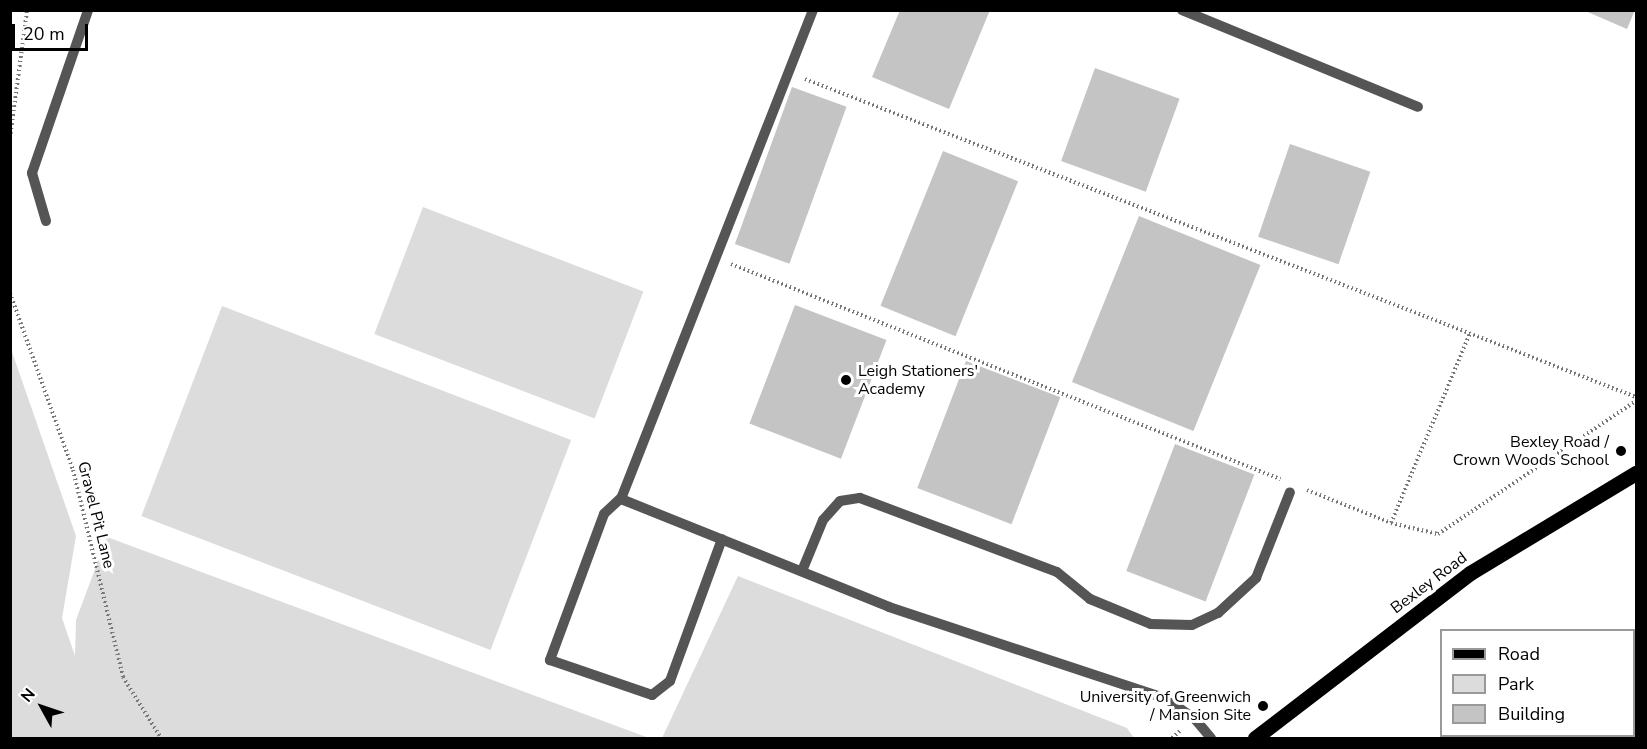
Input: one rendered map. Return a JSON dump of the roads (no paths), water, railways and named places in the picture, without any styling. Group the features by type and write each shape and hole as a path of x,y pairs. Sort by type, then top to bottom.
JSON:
{"main road":[{"name":"Bexley Road","path":"1255,738 1470,573 1636,473"}],"lane":[{"path":"46,221 32,173 88,10"},
{"path":"722,539 670,681 652,695 550,660 604,514 621,498 717,258 786,72 813,10"},
{"path":"1182,10 1418,107"},
{"path":"802,572 823,520 840,501 860,498 1057,572 1090,599 1151,624 1192,625 1218,613 1256,578 1291,488"},
{"path":"621,498 889,606 1167,699 1195,719 1211,738"}],"place":[{"name":"Leigh Stationers' Academy","path":"846,380"},
{"name":"Bexley Road / Crown Woods School","path":"1621,451"},
{"name":"University of Greenwich / Mansion Site","path":"1263,706"}]}
